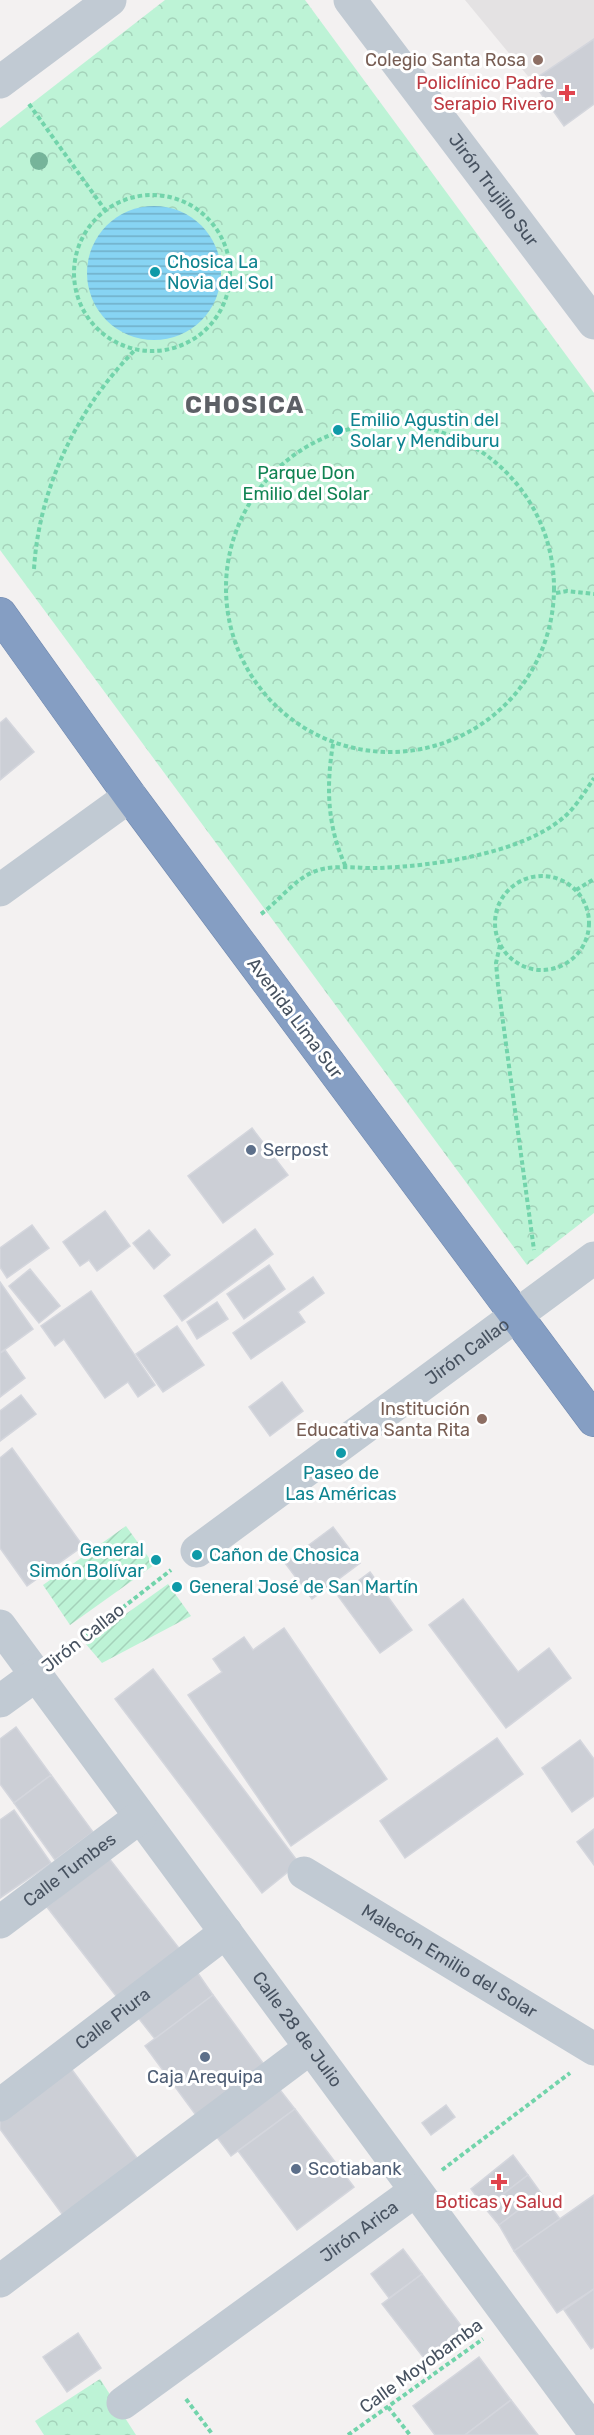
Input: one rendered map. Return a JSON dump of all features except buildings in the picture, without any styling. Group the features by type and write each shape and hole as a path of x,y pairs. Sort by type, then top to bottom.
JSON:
{"highway":[{"name":"Avenida Lima Sur","path":"0,614 130,796 594,1420"}],"street":[{"path":"4,79 110,0"},
{"name":"Jirón Trujillo Sur","path":"350,0 594,323"},
{"path":"0,890 130,796"},
{"name":"Jirón Callao","path":"197,1551 594,1258"},
{"name":"Calle 28 de Julio","path":"0,1626 594,2432"},
{"name":"Jirón Callao","path":"0,1701 36,1675"},
{"name":"Calle Tumbes","path":"0,1922 140,1816"},
{"name":"Malecón Emilio del Solar","path":"304,1873 585,2059"},
{"name":"Calle Piura","path":"0,2105 226,1932"},
{"path":"0,2281 310,2048"},
{"name":"Jirón Arica","path":"123,2403 415,2191"}],"path":[{"path":"4,79 105,210"},
{"path":"154,194 180,199 202,212 220,232 229,257 230,283 222,308 206,329 185,344 161,351 136,349 112,340 93,324 80,302 75,278 77,252 88,229 105,210 128,198 154,194"},
{"path":"34,569 40,525 72,437 103,384 136,349"},
{"path":"390,422 442,430 489,455 526,493 543,524 553,558 556,593 546,643 528,678 488,722 452,741 413,752 372,753 333,744 294,723 261,693 236,646 225,595 231,542 254,494 291,456 338,430 390,422"},
{"path":"556,593 567,591 594,594"},
{"path":"333,744 328,771 330,824 345,867"},
{"path":"233,934 279,902 310,873 328,868 409,867 489,852 540,833 560,820 594,778"},
{"path":"547,876 563,881 576,890 585,904 589,920 584,943 571,961 558,968 543,971 528,969 515,962 500,945 494,924 497,909 504,895 516,883 531,877 547,876"},
{"path":"576,890 594,879"},
{"path":"500,945 496,963 498,985 534,1250"},
{"name":"Jirón Callao","path":"36,1675 165,1575"},
{"name":"Jirón Arica","path":"415,2191 585,2059"},
{"name":"Calle Moyobamba","path":"348,2435 510,2319"},
{"path":"166,2372 213,2435"},
{"path":"388,2407 410,2435"}],"shaded area":[{"name":"Colegio Santa Rosa","path":"465,0 594,0 594,39 532,81"}],"green space":[{"name":"Parque Don Emilio del Solar","path":"165,0 305,0 594,393 594,1213 527,1265 0,550 0,128"},
{"path":"126,1526 154,1565 70,1625 43,1585"},
{"path":"168,1584 191,1616 102,1663 85,1643"},
{"path":"100,2379 136,2435 44,2435 35,2421"}],"water":[{"path":"154,206 180,211 202,225 216,247 221,273 216,299 202,321 180,335 154,340 128,335 106,321 92,299 87,273 92,247 106,225 128,211"}],"place":[{"name":"Colegio Santa Rosa","path":"538,60"},
{"name":"Policlínico Padre Serapio Rivero","path":"567,93"},
{"name":"Chosica La Novia del Sol","path":"155,272"},
{"name":"Emilio Agustin del Solar y Mendiburu","path":"338,430"},
{"name":"Serpost","path":"251,1150"},
{"name":"Institución Educativa Santa Rita","path":"482,1419"},
{"name":"Paseo de Las Américas","path":"341,1453"},
{"name":"Cañon de Chosica","path":"197,1555"},
{"name":"General Simón Bolívar","path":"156,1560"},
{"name":"General José de San Martín","path":"177,1587"},
{"name":"Caja Arequipa","path":"205,2057"},
{"name":"Scotiabank","path":"296,2169"},
{"name":"Boticas y Salud","path":"499,2182"}],"district":[{"name":"CHOSICA","path":"245,405"}]}
